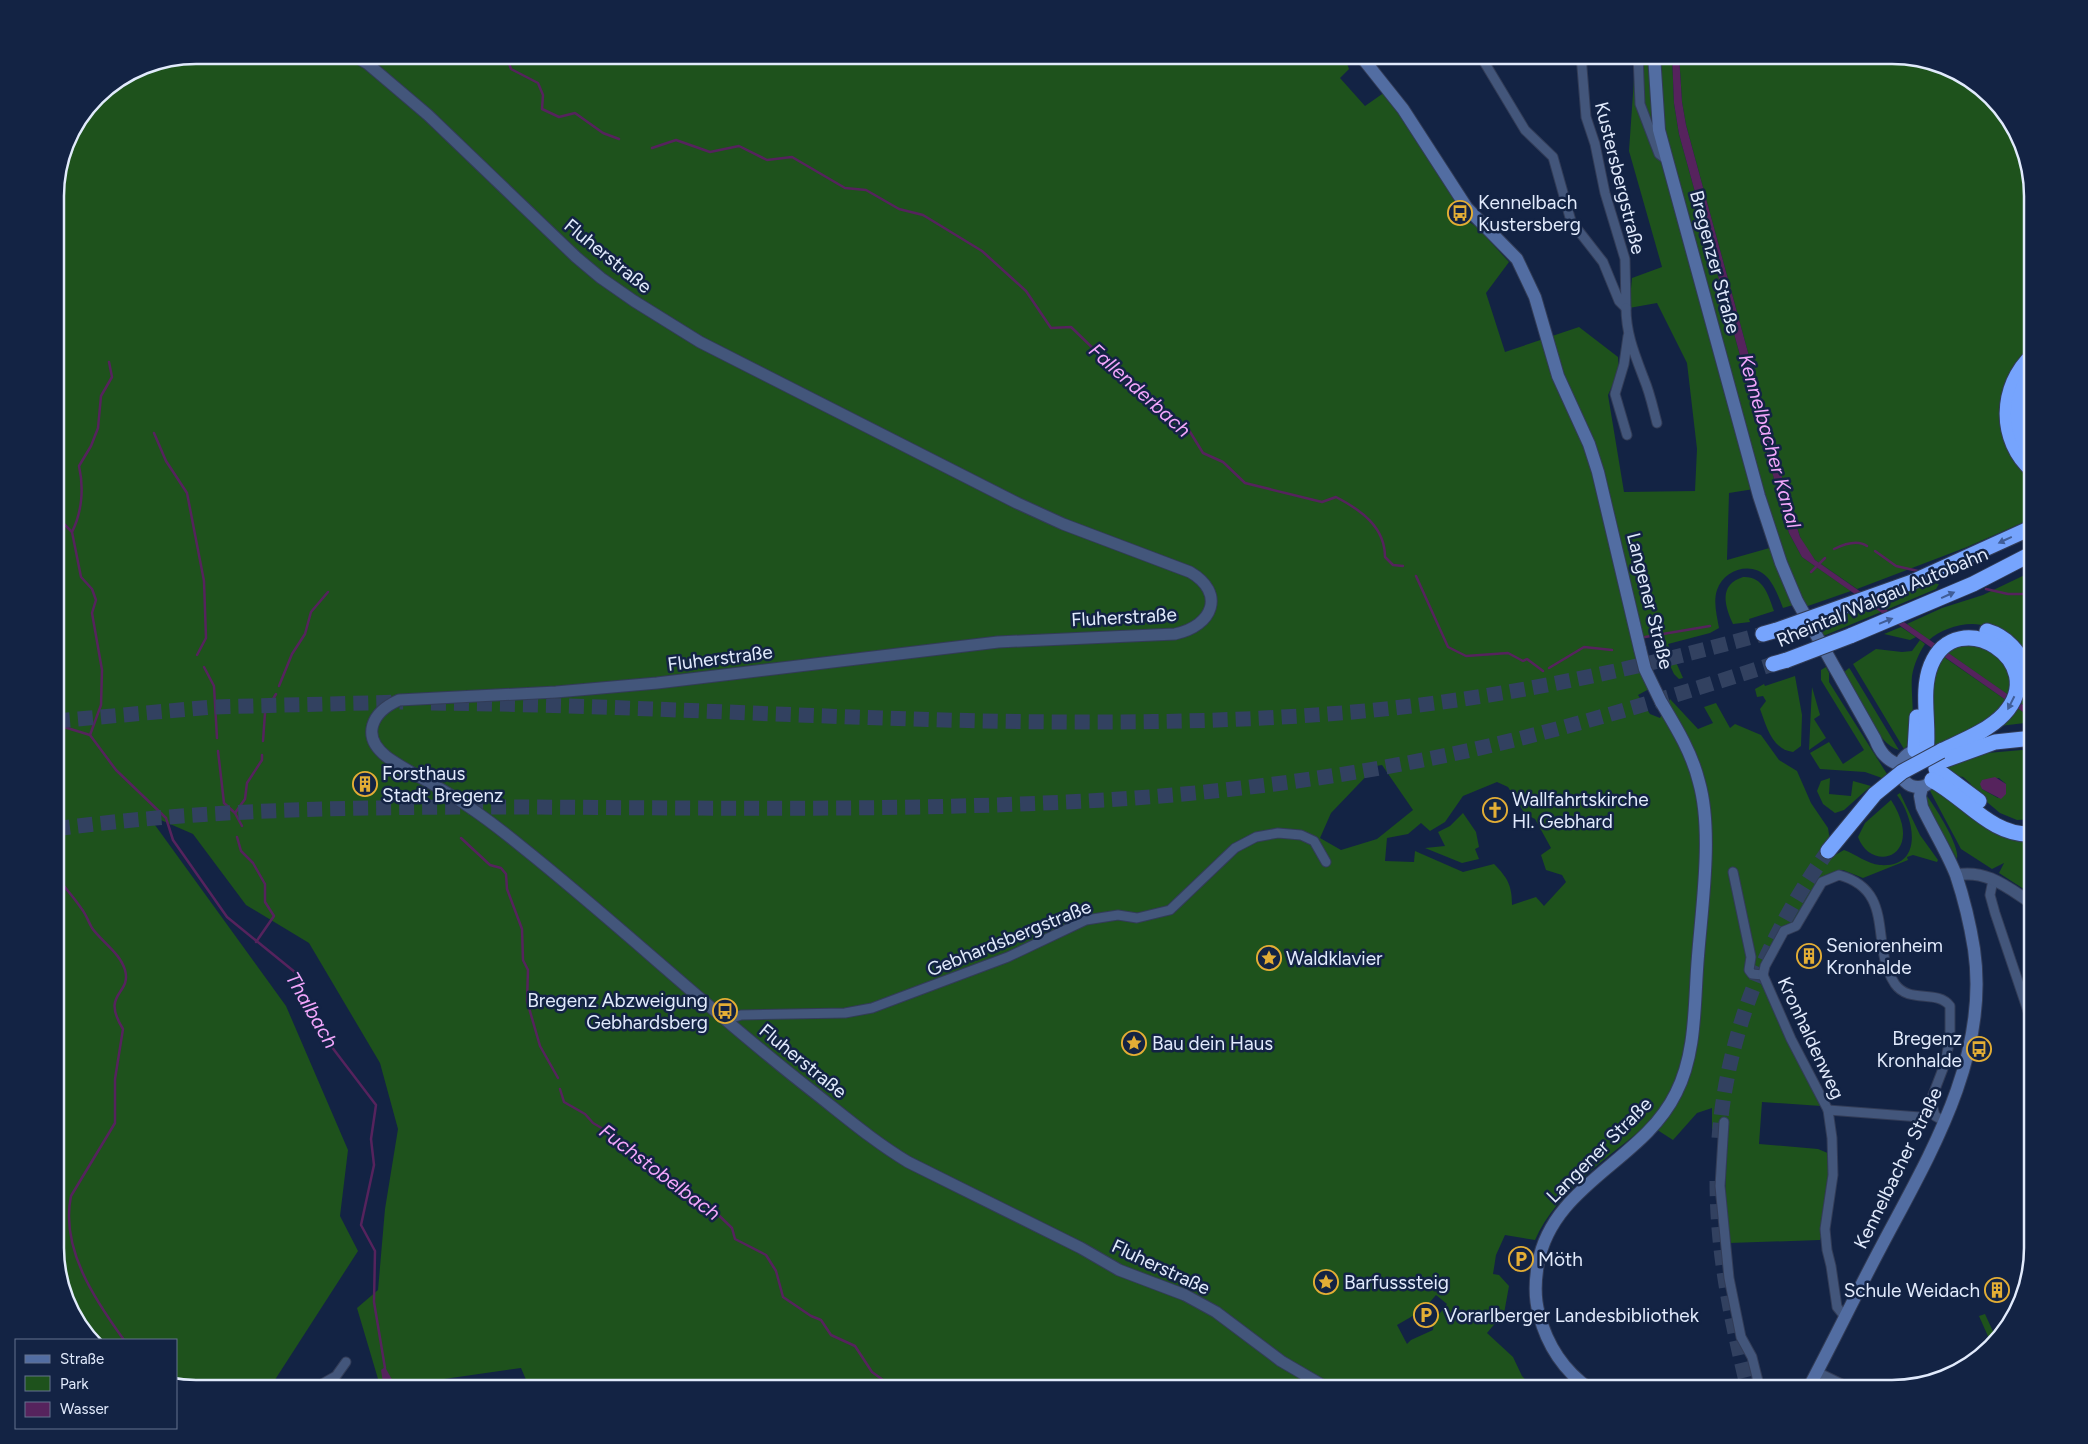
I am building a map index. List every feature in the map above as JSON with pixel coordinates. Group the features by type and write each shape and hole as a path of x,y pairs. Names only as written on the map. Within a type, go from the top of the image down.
{"highway":[{"path":"2024,367 2014,380 2007,407 2013,443 2024,461"},
{"path":"2024,387 2021,392 2018,415 2024,441"},
{"name":"Rheintal/Walgau Autobahn","path":"1770,632 1912,582 2024,531"},
{"name":"Rheintal/Walgau Autobahn","path":"1780,662 1922,606 1973,584 2024,558"},
{"path":"1973,584 2024,564"},
{"path":"2024,662 2013,646 1994,633 1979,629 1963,629 1942,643 1931,655 1927,682 1925,764 1948,790 1996,826 2012,833 2024,834"},
{"path":"1925,764 1998,720 2011,704 2016,682 2010,661 1992,643 1971,638 1942,643"},
{"path":"1925,764 1991,734 2024,729"},
{"path":"1828,851 1850,824 1902,772 1995,742 2024,739"},
{"path":"1970,750 2024,747"},
{"path":"1925,764 2005,820 2024,825"}],"main road":[{"name":"Langener Straße","path":"1367,64 1403,109 1467,208 1504,243 1527,278 1535,297 1558,376 1588,444 1598,472 1640,649 1649,676 1691,757 1700,784 1705,816 1703,892 1689,1053 1677,1091 1661,1118 1646,1134 1574,1196 1555,1220 1540,1251 1535,1287 1542,1327 1552,1350 1562,1363 1580,1380"},
{"name":"Bregenzer Straße","path":"1655,64 1659,130 1759,496 1781,563 1797,601 1875,738 1888,751 1925,764"},
{"name":"Kennelbacher Straße","path":"1813,1380 1908,1197 1961,1081 1970,1050 1976,995 1974,951 1968,916 1956,875 1920,801 1925,764"}],"street":[{"name":"Fluherstraße","path":"366,64 428,115 601,278 672,326 1017,503 1063,524 1190,572 1200,578 1209,592 1211,603 1204,621 1197,627 1176,634 998,642 657,683 556,692 427,697 399,700 381,711 372,724 376,745 382,752 452,796 523,847 778,1065 884,1148 908,1162 1081,1248 1119,1270 1185,1295 1216,1312 1281,1361 1314,1380"},
{"name":"Kustersbergstraße","path":"1485,64 1524,130 1553,157 1571,221 1603,262 1619,301 1626,308"},
{"name":"Kustersbergstraße","path":"1582,64 1586,118 1595,144 1605,194 1625,259 1628,335 1623,370 1615,394 1627,435"},
{"path":"1638,64 1640,104 1659,154 1662,158 1668,160"},
{"name":"Kustersbergstraße","path":"1628,335 1645,380 1657,423"},
{"name":"Gebhardsbergstraße","path":"726,1020 742,1014 845,1013 872,1008 1008,957 1086,920 1118,915 1137,918 1170,910 1235,848 1256,837 1278,833 1301,835 1314,841 1326,862"},
{"name":"Kronhaldenweg","path":"1733,872 1751,957 1749,970 1752,974 1763,975 1791,1039 1828,1110 1832,1138 1833,1167 1826,1229 1827,1250 1832,1266 1837,1307 1845,1317"},
{"path":"1956,875 1975,873 1993,880 2024,899"},
{"path":"1763,975 1765,966 1784,931 1796,926 1822,882 1839,875 1860,883 1874,898 1888,967 1896,985 1908,995 1943,999 1950,1006 1950,1040 1944,1066 1931,1100 1935,1116 1944,1121"},
{"path":"1993,880 1990,894 2024,999"},
{"path":"1828,1110 1920,1117"},
{"path":"1724,1122 1720,1186 1729,1278 1741,1337 1756,1369 1758,1380"},
{"path":"329,1380 336,1376 346,1362"},
{"path":"1817,1372 1833,1380"}],"green space":[{"path":"195,64 1347,64 1349,69 1340,78 1365,106 1385,92 1427,154 1458,207 1458,215 1477,227 1509,262 1486,293 1505,352 1579,327 1618,357 1619,371 1608,395 1624,492 1695,491 1697,449 1687,363 1657,303 1629,308 1632,278 1662,267 1629,151 1634,79 1640,64 1650,64 1652,99 1754,489 1729,493 1727,560 1773,547 1793,605 1783,608 1772,584 1761,572 1754,569 1746,569 1732,572 1717,590 1715,599 1719,628 1710,633 1668,644 1683,678 1679,679 1674,674 1665,655 1661,632 1632,641 1649,689 1638,695 1650,714 1660,718 1670,699 1698,729 1713,723 1704,707 1716,703 1730,728 1735,724 1761,735 1779,760 1797,771 1811,803 1828,828 1832,855 1844,850 1871,863 1880,865 1894,864 1904,859 1912,840 1908,816 1897,795 1900,793 1920,835 1938,860 1937,862 1913,855 1907,857 1908,860 1863,878 1843,870 1828,874 1817,883 1794,921 1782,927 1760,969 1757,980 1765,988 1821,1106 1762,1102 1759,1144 1818,1149 1830,1154 1825,1220 1820,1240 1729,1243 1725,1194 1728,1131 1712,1129 1712,1108 1697,1113 1673,1140 1648,1124 1600,1163 1570,1191 1556,1206 1535,1240 1505,1235 1496,1255 1493,1274 1499,1275 1509,1286 1503,1319 1497,1321 1487,1333 1513,1357 1526,1380 526,1380 521,1368 444,1380 378,1380 357,1308 378,1290 385,1209 398,1129 380,1063 309,943 246,905 193,834 147,814 286,1006 348,1150 340,1216 358,1251 275,1380 178,1379 178,1339 99,1339 81,1314 66,1274 64,1257 64,187 68,161 77,137 102,102 130,81 145,74 170,66","holes":["1382,765 1413,810 1377,839 1341,850 1320,838 1331,813 1376,766","1497,782 1508,787 1525,814 1535,819 1551,848 1541,855 1546,870 1562,875 1566,882 1544,906 1536,897 1512,905 1508,883 1494,864 1463,872 1415,851 1414,862 1385,861 1387,838 1408,834 1421,823 1430,831 1445,822 1463,796","1436,1295 1447,1304 1434,1321 1433,1330 1411,1340 1407,1344 1397,1325 1423,1310"]},
{"path":"1659,64 1672,64 1674,103 1679,134 1789,533 1802,557 1851,591 1805,607 1770,518 1665,134"},
{"path":"1680,64 1893,64 1927,68 1951,77 1973,91 1997,115 2014,145 2020,161 2023,178 2024,359 2017,366 2024,415 2024,522 1967,547 1857,589 1815,560 1800,537 1786,492 1686,125 1682,102"},
{"path":"2024,575 2024,658 1988,627 1965,624 1941,632 1929,640 1907,624 1942,608 1983,595"},
{"path":"1743,577 1750,577 1764,587 1774,611 1749,619 1750,622 1733,624 1726,603 1727,591 1730,585"},
{"path":"1932,583 1939,584 1936,589 1886,610 1876,603"},
{"path":"1870,605 1881,612 1821,637 1814,625"},
{"path":"1901,627 1916,637 1910,640 1884,634"},
{"path":"1973,633 1984,635 1968,634 1943,643 1953,636"},
{"path":"1920,640 1925,644 1917,659 1912,676 1913,726 1909,743 1904,749 1853,664 1876,649 1902,652 1912,651"},
{"path":"1957,645 1986,645 2006,666 2009,678 2008,695 1948,653"},
{"path":"2006,649 2015,659 2024,673 2024,706 2019,702 2020,678 2012,656"},
{"path":"1944,657 2006,700 1983,723 1934,747 1931,678"},
{"path":"1826,667 1829,673 1829,682 1887,774 1882,778 1865,772 1820,769 1810,753 1829,742 1843,764 1864,750 1821,680 1821,670"},
{"path":"1849,668 1899,750 1883,739 1867,717 1843,673"},
{"path":"1795,676 1802,715 1801,746 1793,752 1780,747 1771,736 1760,709 1766,701 1763,696 1757,697 1755,689 1764,684 1765,686"},
{"path":"1812,687 1820,715 1814,719 1826,738 1809,750"},
{"path":"2016,707 2024,713 2024,723 2000,726"},
{"path":"2024,751 2024,820 2017,820 2000,813 1975,792 1970,783 1963,777 1953,775 1945,766 1987,753","holes":["1999,778 2006,784 1998,798 1982,789 1984,780"]},
{"path":"1830,778 1829,794 1851,796 1853,781 1871,786 1844,810 1835,813 1823,804 1817,791 1821,781"},
{"path":"1929,789 1936,789 2024,834 2024,889 1999,873 2004,863 1992,869 1961,849"},
{"path":"1924,792 1951,835 1955,844 1957,859 1923,797"},
{"path":"1891,800 1900,819 1903,835 1900,846 1893,854 1884,857 1874,855 1865,849 1858,837 1865,823"},
{"path":"1463,813 1476,832 1479,847 1475,849 1479,859 1462,863 1425,848 1445,846 1438,832 1450,826"},
{"path":"1985,1314 1994,1333 1989,1338 1979,1316"}],"water":[{"name":"Kennelbacher Kanal","path":"1672,64 1680,64 1682,102 1686,125 1800,537 1815,560 2024,706 2024,713 1802,557 1789,533 1679,134 1674,103"},
{"path":"1995,777 2006,784 2006,794 2001,799 1982,789 1980,784 1982,780"},
{"path":"385,1367 392,1380 383,1380 381,1370"}],"waterway":[{"name":"Fallenderbach","path":"509,64 511,69 538,83 543,95 542,109 559,117 575,113 603,133 619,139"},
{"name":"Fallenderbach","path":"652,148 676,140 710,152 739,146 767,160 792,157 845,188 866,190 899,209 923,215 982,251 1026,291 1051,328 1071,327 1164,417 1187,427 1203,453 1223,462 1245,483 1322,502 1336,497 1345,502 1362,514 1376,528 1384,546 1385,557 1393,565 1403,566"},
{"path":"72,532 81,500 79,466 91,446 98,428 101,396 112,377 109,362"},
{"path":"154,433 166,461 187,493 204,581 206,638 197,655"},
{"path":"64,524 72,532 81,577 92,589 96,600 92,613 102,670 101,705 90,735"},
{"name":"Fallenderbach","path":"1834,549 1846,544 1855,543 1867,546"},
{"name":"Fallenderbach","path":"1875,551 1896,566 1918,571"},
{"name":"Fallenderbach","path":"1819,564 1825,558"},
{"name":"Fallenderbach","path":"1811,572 1816,567"},
{"name":"Fallenderbach","path":"1416,576 1448,647 1466,656 1508,653 1523,661 1527,659 1543,671"},
{"name":"Fallenderbach","path":"1986,589 2008,594 2024,594"},
{"path":"279,686 292,654 305,634 311,612 328,592"},
{"name":"Fallenderbach","path":"1645,637 1710,626"},
{"name":"Fallenderbach","path":"1549,668 1584,647 1612,650"},
{"path":"204,667 214,686 217,738"},
{"path":"263,741 265,713 276,694"},
{"name":"Thalbach","path":"64,727 90,735 116,770 166,818 173,840 227,917 296,973 301,995 325,1038 376,1105 371,1139 374,1165 361,1225 375,1251 374,1302 385,1368"},
{"path":"218,751 224,803 235,813"},
{"path":"242,826 235,813 245,799 247,783 262,760 262,755"},
{"path":"237,837 241,851 253,863 265,884 265,902 274,916 256,942"},
{"name":"Fuchstobelbach","path":"461,838 490,865 501,868 506,874 507,889 522,929 523,960 528,970 527,1001 540,1046 558,1078"},
{"path":"64,886 83,910 92,928 119,958 125,970 126,978 124,985 115,1001 117,1017 123,1029 115,1079 115,1123 71,1196 69,1215 75,1254 82,1272 102,1308 123,1339"},
{"name":"Fuchstobelbach","path":"560,1089 564,1102 585,1114 593,1123 610,1133 622,1143 627,1151 650,1163 656,1172 668,1181 703,1200 732,1228 735,1239 766,1255 776,1271 783,1297 811,1316 821,1320 831,1335 855,1346 872,1372 883,1380"}],"tunnel":[{"path":"431,703 546,705 1007,721 1123,722 1238,719 1405,707 1509,692 1611,672 1763,634"},
{"path":"64,828 172,817 348,808 931,807 1117,799 1219,791 1371,770 1471,750 1624,710 1773,664"},
{"path":"64,720 213,707 403,702"},
{"path":"1719,1138 1723,1099 1731,1061 1741,1023 1754,987 1786,917 1828,851"},
{"path":"1717,1181 1722,1260 1746,1380"}],"place":[{"name":"Kennelbach Kustersberg","path":"1460,213"},
{"name":"Forsthaus Stadt Bregenz","path":"365,784"},
{"name":"Wallfahrtskirche Hl. Gebhard","path":"1495,810"},
{"name":"Seniorenheim Kronhalde","path":"1809,956"},
{"name":"Waldklavier","path":"1269,958"},
{"name":"Bregenz Abzweigung Gebhardsberg","path":"725,1011"},
{"name":"Bau dein Haus","path":"1134,1043"},
{"name":"Bregenz Kronhalde","path":"1979,1049"},
{"name":"Möth","path":"1521,1259"},
{"name":"Barfusssteig","path":"1326,1282"},
{"name":"Schule Weidach","path":"1997,1290"},
{"name":"Vorarlberger Landesbibliothek","path":"1426,1315"}]}
